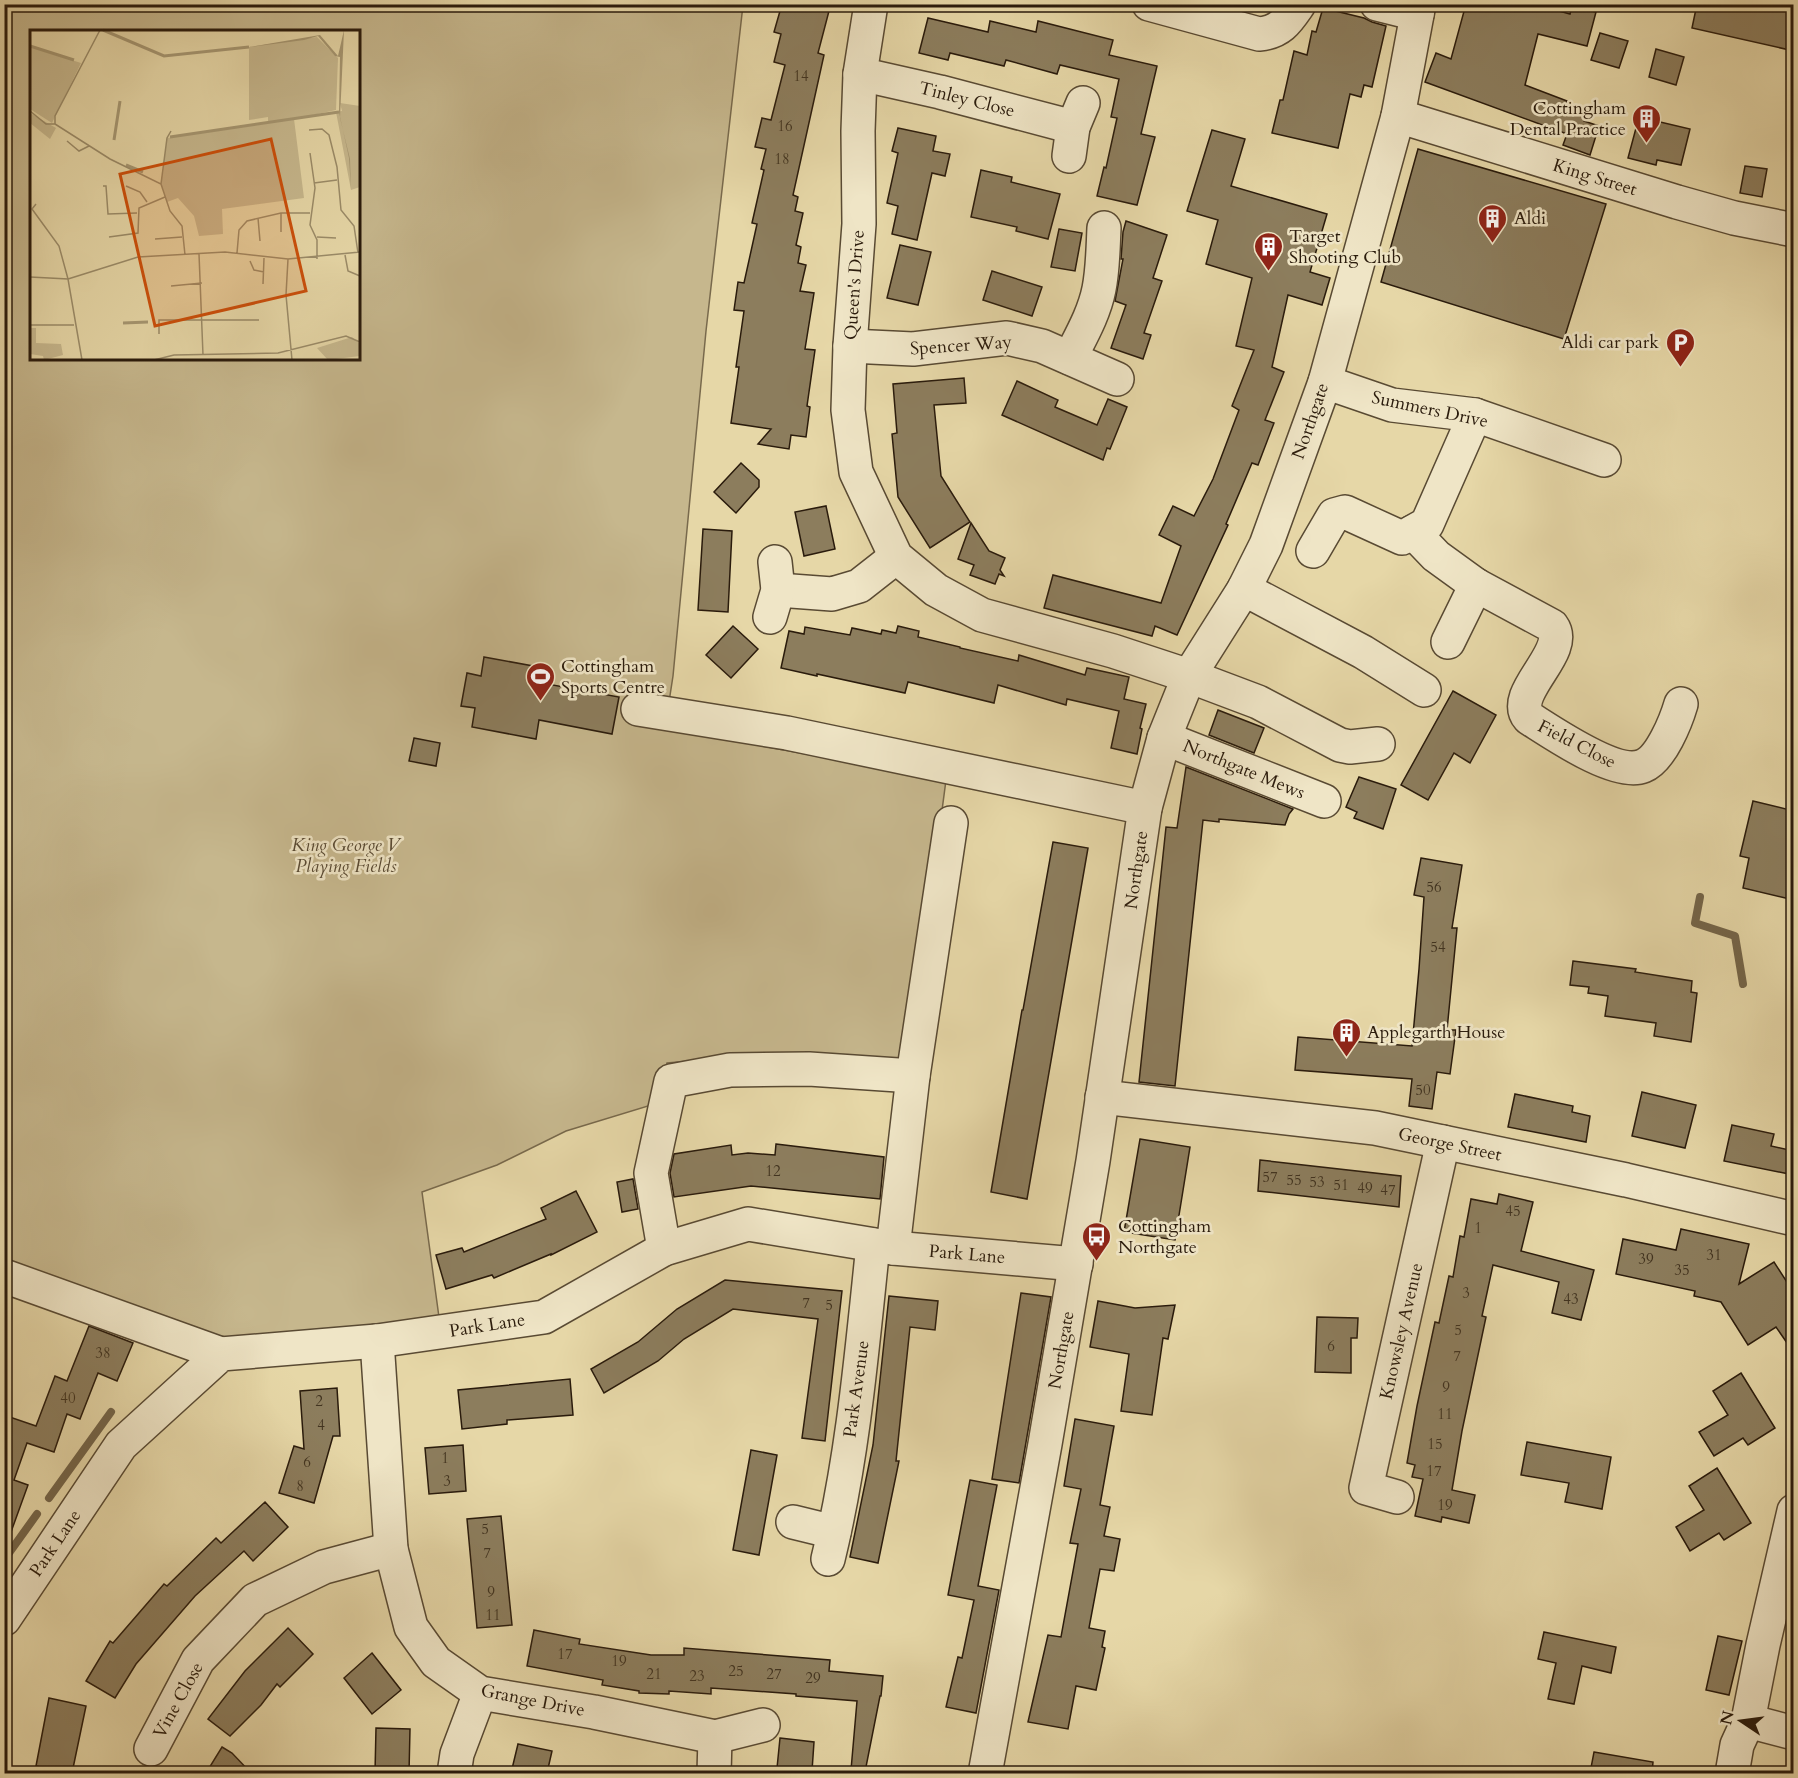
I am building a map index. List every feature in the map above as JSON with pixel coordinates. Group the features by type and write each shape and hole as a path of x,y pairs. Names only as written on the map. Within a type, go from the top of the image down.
{"street":[{"name":"Queen's Drive","path":"871,4 860,74 859,224 848,410 856,472 896,557 936,590 982,615 1113,651 1188,676 1258,702 1340,745 1350,747 1378,744"},
{"path":"1149,4 1259,34 1283,26 1299,4"},
{"path":"1377,4 1418,9"},
{"name":"Northgate","path":"985,1773 1076,1263 1145,808 1164,738 1188,676 1244,589 1266,545 1325,382 1398,116 1418,9"},
{"name":"Tinley Close","path":"860,74 940,92 1075,129"},
{"name":"King Street","path":"1398,116 1677,202 1734,218 1794,230"},
{"path":"1070,358 1091,315 1100,287 1104,228"},
{"name":"Spencer Way","path":"850,346 913,350 1007,338 1042,346 1117,379"},
{"name":"Summers Drive","path":"1325,382 1392,405 1475,415 1604,460"},
{"path":"1313,552 1334,515 1345,512 1402,538 1427,524 1475,415"},
{"name":"Field Close","path":"1413,532 1436,556 1476,585 1552,626 1556,631 1557,637 1550,654 1524,704 1524,712 1529,718 1570,744 1616,766 1628,768 1643,766 1650,762 1661,749 1681,704"},
{"path":"774,590 832,594 859,586 896,557"},
{"path":"1449,642 1476,585"},
{"path":"1244,589 1363,652 1424,690"},
{"path":"638,709 787,733 1145,808"},
{"name":"Northgate Mews","path":"1164,738 1324,801"},
{"name":"Park Avenue","path":"793,1522 831,1545 913,1076 951,823"},
{"path":"664,1249 651,1173 670,1081 730,1070 809,1069 913,1076"},
{"name":"George Street","path":"1102,1096 1375,1128 1626,1180 1794,1219"},
{"name":"Knowsley Avenue","path":"1397,1497 1366,1488 1443,1142"},
{"name":"Park Lane","path":"4,1619 121,1445 221,1354 377,1341 544,1317 664,1249 748,1224 883,1246 1076,1263"},
{"path":"4,1276 221,1354"},
{"name":"Grange Drive","path":"377,1341 391,1549 411,1627 436,1662 480,1693 594,1712 715,1737 763,1725"},
{"path":"1732,1773 1737,1745 1748,1721 1794,1511"},
{"name":"Vine Close","path":"151,1748 198,1660 255,1600 324,1567 391,1549"},
{"path":"454,1773 457,1754 480,1693"},
{"path":"1748,1721 1794,1733"},
{"path":"714,1773 715,1737"}],"green space":[{"name":"King George V Playing Fields","path":"4,5 743,5 706,331 673,676 665,728 946,780 909,1060 772,1054 667,1063 658,1103 566,1131 497,1165 422,1192 441,1332 221,1354 5,1275"}],"building":[{"path":"782,4 807,4 829,11 818,53 824,55 793,195 798,197 795,211 803,213 796,245 801,247 798,263 806,265 800,291 814,293 805,349 815,350 807,406 810,407 806,437 791,435 789,449 758,444 771,429 731,423 744,311 734,310 738,282 744,283 757,224 752,223 764,170 761,169 766,149 755,147 762,118 771,120 785,65 774,62 781,34 774,32"},
{"path":"1466,4 1534,4 1570,14 1572,6 1596,12 1587,46 1538,34 1525,85 1567,101 1565,107 1586,113 1584,121 1599,126 1590,155 1563,145 1567,134 1425,82 1436,53 1451,59"},
{"path":"1697,4 1767,4 1794,10 1794,51 1692,28"},
{"path":"1323,8 1386,26 1372,87 1364,85 1361,97 1350,94 1338,148 1272,133 1280,100 1283,100 1294,51 1307,55 1312,31 1316,32"},
{"path":"928,18 988,32 990,21 1036,32 1038,21 1113,40 1109,55 1157,66 1141,134 1155,137 1137,205 1097,196 1117,118 1111,117 1119,79 1060,65 1057,74 1006,60 1004,66 950,53 948,60 919,53"},
{"path":"1600,33 1628,41 1619,68 1591,60"},
{"path":"1656,49 1684,57 1676,85 1649,77"},
{"path":"1639,117 1690,129 1681,165 1657,160 1656,165 1628,158"},
{"path":"898,128 936,136 933,151 950,154 945,176 932,173 917,240 892,234 898,206 887,203 898,153 892,151"},
{"path":"1212,130 1245,139 1231,186 1327,214 1310,272 1330,278 1322,305 1288,295 1272,367 1284,372 1265,420 1274,423 1258,465 1252,463 1226,524 1228,525 1177,635 1155,626 1152,636 1044,608 1053,575 1161,603 1181,546 1159,535 1173,506 1194,516 1213,479 1239,410 1232,406 1254,350 1236,346 1252,278 1206,264 1218,220 1187,211"},
{"name":"Aldi","path":"1418,149 1606,204 1564,339 1381,282"},
{"path":"1745,166 1767,169 1762,197 1740,193"},
{"path":"981,170 1012,177 1011,182 1060,194 1048,239 1016,231 1017,227 971,217"},
{"path":"1126,221 1167,235 1153,278 1162,281 1144,333 1151,335 1143,359 1111,348 1126,305 1115,301 1123,259 1121,259 1123,232"},
{"path":"1059,229 1082,233 1075,271 1051,267"},
{"path":"900,245 931,252 918,305 887,298"},
{"path":"992,271 1042,287 1032,316 983,300"},
{"path":"964,378 966,403 934,405 941,476 970,522 930,548 898,497 892,434 897,433 893,384"},
{"path":"1017,381 1058,400 1055,407 1097,425 1108,399 1127,407 1110,449 1107,448 1103,460 1002,415"},
{"path":"741,463 759,480 759,487 736,513 714,492"},
{"path":"826,506 835,549 804,556 795,512"},
{"path":"971,523 989,551 1005,558 1000,570 1004,576 999,574 995,584 970,575 974,565 958,559"},
{"path":"703,529 732,531 728,612 698,610"},
{"path":"733,626 758,649 731,678 706,655"},
{"path":"898,626 919,631 918,637 1018,661 1019,655 1085,675 1087,668 1129,677 1124,699 1146,704 1137,754 1111,748 1119,711 1067,699 1066,705 998,685 994,703 908,682 905,693 781,668 789,631 804,634 805,627 850,635 852,628 881,634 882,630 896,633"},
{"name":"Cottingham Sports Centre","path":"484,657 550,669 547,684 619,697 612,734 539,720 536,739 472,727 475,708 461,706 467,673 481,676"},
{"path":"1453,691 1496,715 1470,763 1454,753 1428,800 1401,785"},
{"path":"1218,710 1264,728 1254,753 1209,735"},
{"path":"414,738 440,743 436,766 409,761"},
{"path":"1186,767 1293,809 1285,825 1219,819 1219,822 1203,820 1175,1086 1139,1082 1166,827 1177,828"},
{"path":"1359,777 1396,789 1383,829 1354,818 1357,812 1346,807"},
{"path":"1753,801 1794,811 1794,900 1743,888 1749,858 1740,856"},
{"path":"1053,842 1088,848 1027,1199 991,1192"},
{"path":"1421,858 1462,865 1452,928 1457,928 1447,1030 1456,1030 1450,1074 1437,1072 1432,1109 1409,1106 1412,1079 1295,1070 1298,1037 1412,1046 1424,897 1414,895"},
{"path":"1573,961 1636,969 1635,972 1692,981 1691,992 1697,993 1691,1042 1654,1036 1656,1023 1605,1016 1608,996 1588,993 1589,987 1570,985"},
{"path":"1642,1092 1696,1105 1685,1148 1632,1136"},
{"path":"1515,1094 1573,1106 1572,1112 1590,1116 1586,1142 1508,1127"},
{"path":"1732,1125 1774,1134 1771,1146 1794,1151 1794,1175 1724,1161"},
{"path":"1140,1139 1190,1147 1175,1240 1124,1232"},
{"path":"776,1144 884,1157 880,1199 751,1186 674,1197 670,1173 674,1154 731,1145 732,1155 748,1153 775,1155"},
{"path":"1260,1160 1401,1176 1399,1207 1258,1191"},
{"path":"633,1179 638,1209 622,1212 617,1182"},
{"path":"576,1191 597,1232 551,1255 494,1278 492,1275 446,1289 436,1255 462,1248 464,1252 546,1219 541,1208"},
{"path":"1499,1194 1533,1202 1521,1251 1594,1270 1581,1320 1552,1313 1559,1282 1493,1265 1482,1316 1486,1317 1452,1490 1475,1495 1469,1523 1442,1517 1441,1522 1415,1516 1423,1479 1412,1477 1415,1465 1407,1463 1417,1406 1435,1322 1439,1323 1449,1276 1453,1277 1460,1236 1464,1237 1471,1199 1497,1204"},
{"path":"1681,1229 1749,1244 1739,1284 1774,1262 1794,1293 1794,1353 1776,1327 1748,1345 1721,1302 1694,1296 1695,1291 1616,1274 1623,1239 1676,1250"},
{"path":"725,1280 842,1291 825,1441 802,1438 818,1319 733,1309 684,1339 658,1361 604,1393 591,1369 638,1342 677,1309"},
{"path":"1021,1293 1051,1297 1019,1483 992,1479"},
{"path":"889,1296 938,1301 935,1330 910,1327 896,1461 899,1461 878,1563 850,1557 873,1445"},
{"path":"1098,1301 1135,1308 1175,1305 1168,1339 1163,1338 1152,1415 1121,1411 1129,1354 1090,1347"},
{"path":"1317,1317 1358,1318 1357,1338 1351,1338 1351,1373 1315,1372"},
{"path":"89,1326 133,1343 117,1381 98,1373 80,1419 67,1414 54,1452 27,1443 14,1480 28,1485 7,1543 4,1543 4,1415 36,1426 55,1376 67,1381"},
{"path":"1741,1373 1775,1428 1748,1445 1743,1438 1714,1456 1699,1432 1728,1415 1713,1391"},
{"path":"570,1379 573,1415 507,1420 507,1424 462,1429 458,1390"},
{"path":"337,1388 340,1436 333,1436 314,1503 279,1493 294,1446 304,1449 300,1391"},
{"path":"1075,1419 1114,1426 1100,1505 1110,1507 1104,1536 1120,1539 1114,1571 1100,1569 1089,1628 1105,1631 1102,1647 1105,1648 1096,1690 1076,1686 1068,1729 1028,1722 1048,1635 1061,1637 1078,1544 1070,1543 1081,1489 1064,1486"},
{"path":"1527,1442 1611,1457 1602,1509 1565,1502 1569,1483 1521,1475"},
{"path":"463,1445 466,1491 429,1494 425,1448"},
{"path":"751,1450 777,1455 759,1555 733,1550"},
{"path":"1717,1468 1751,1523 1724,1540 1719,1533 1690,1551 1676,1527 1704,1510 1689,1486"},
{"path":"970,1480 997,1485 978,1586 999,1590 976,1713 946,1707 958,1657 962,1658 974,1600 948,1595"},
{"path":"265,1502 288,1527 253,1561 244,1551 195,1596 136,1664 115,1698 86,1681 110,1641 113,1643 164,1584 167,1586 216,1538 221,1543"},
{"path":"501,1516 512,1625 477,1628 467,1519"},
{"path":"288,1628 313,1654 280,1687 277,1684 261,1705 230,1736 208,1719 245,1671"},
{"path":"534,1630 580,1639 579,1644 651,1655 684,1655 684,1648 830,1660 829,1671 883,1676 865,1772 851,1770 857,1701 711,1688 711,1694 669,1691 669,1694 639,1693 639,1691 602,1685 603,1680 527,1666"},
{"path":"1544,1632 1616,1647 1611,1673 1582,1666 1574,1704 1548,1699 1556,1663 1538,1659"},
{"path":"1718,1636 1742,1641 1729,1695 1706,1690"},
{"path":"372,1653 401,1690 372,1714 344,1678"},
{"path":"49,1698 86,1706 72,1773 36,1766"},
{"path":"376,1728 410,1729 409,1773 375,1773"},
{"path":"780,1738 814,1742 812,1771 777,1768"},
{"path":"518,1744 552,1751 547,1773 511,1773"},
{"path":"222,1747 232,1753 251,1773 206,1773"},
{"path":"1594,1752 1653,1762 1652,1773 1590,1773"}],"waterway":[{"path":"1700,897 1695,923 1735,936 1743,984"},
{"path":"49,1498 111,1412"},
{"path":"4,1560 37,1514"}],"place":[{"name":"Cottingham Dental Practice","path":"1647,144"},
{"name":"Aldi","path":"1493,244"},
{"name":"Target Shooting Club","path":"1268,272"},
{"name":"Aldi car park","path":"1680,368"},
{"name":"Cottingham Sports Centre","path":"540,702"},
{"name":"Applegarth House","path":"1346,1058"},
{"name":"Cottingham Northgate","path":"1097,1262"}]}
